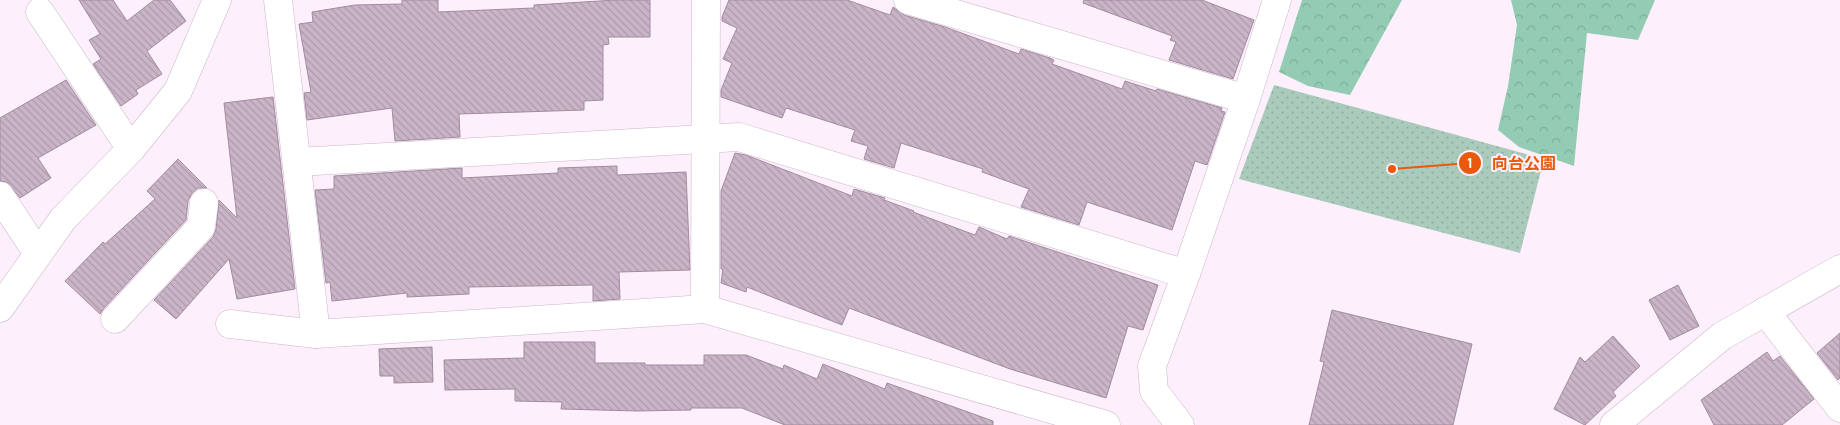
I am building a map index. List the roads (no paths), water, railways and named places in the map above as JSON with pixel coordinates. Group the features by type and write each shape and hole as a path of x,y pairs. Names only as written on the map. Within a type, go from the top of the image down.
{"street":[{"path":"0,308 63,219 130,149 186,97 217,0"},
{"path":"278,0 316,334"},
{"path":"705,309 704,139 706,0"},
{"path":"908,0 1246,99"},
{"path":"1180,425 1154,391 1152,366 1186,274 1246,99 1277,0"},
{"path":"40,12 130,149"},
{"path":"297,162 739,137 1186,274"},
{"path":"0,196 38,254"},
{"path":"115,319 200,227 204,203"},
{"path":"1614,425 1722,336 1840,269"},
{"path":"230,324 316,334 705,309 1106,425"},
{"path":"1765,311 1840,408"}],"place":[{"name":"向台公園","path":"1392,169"}]}
